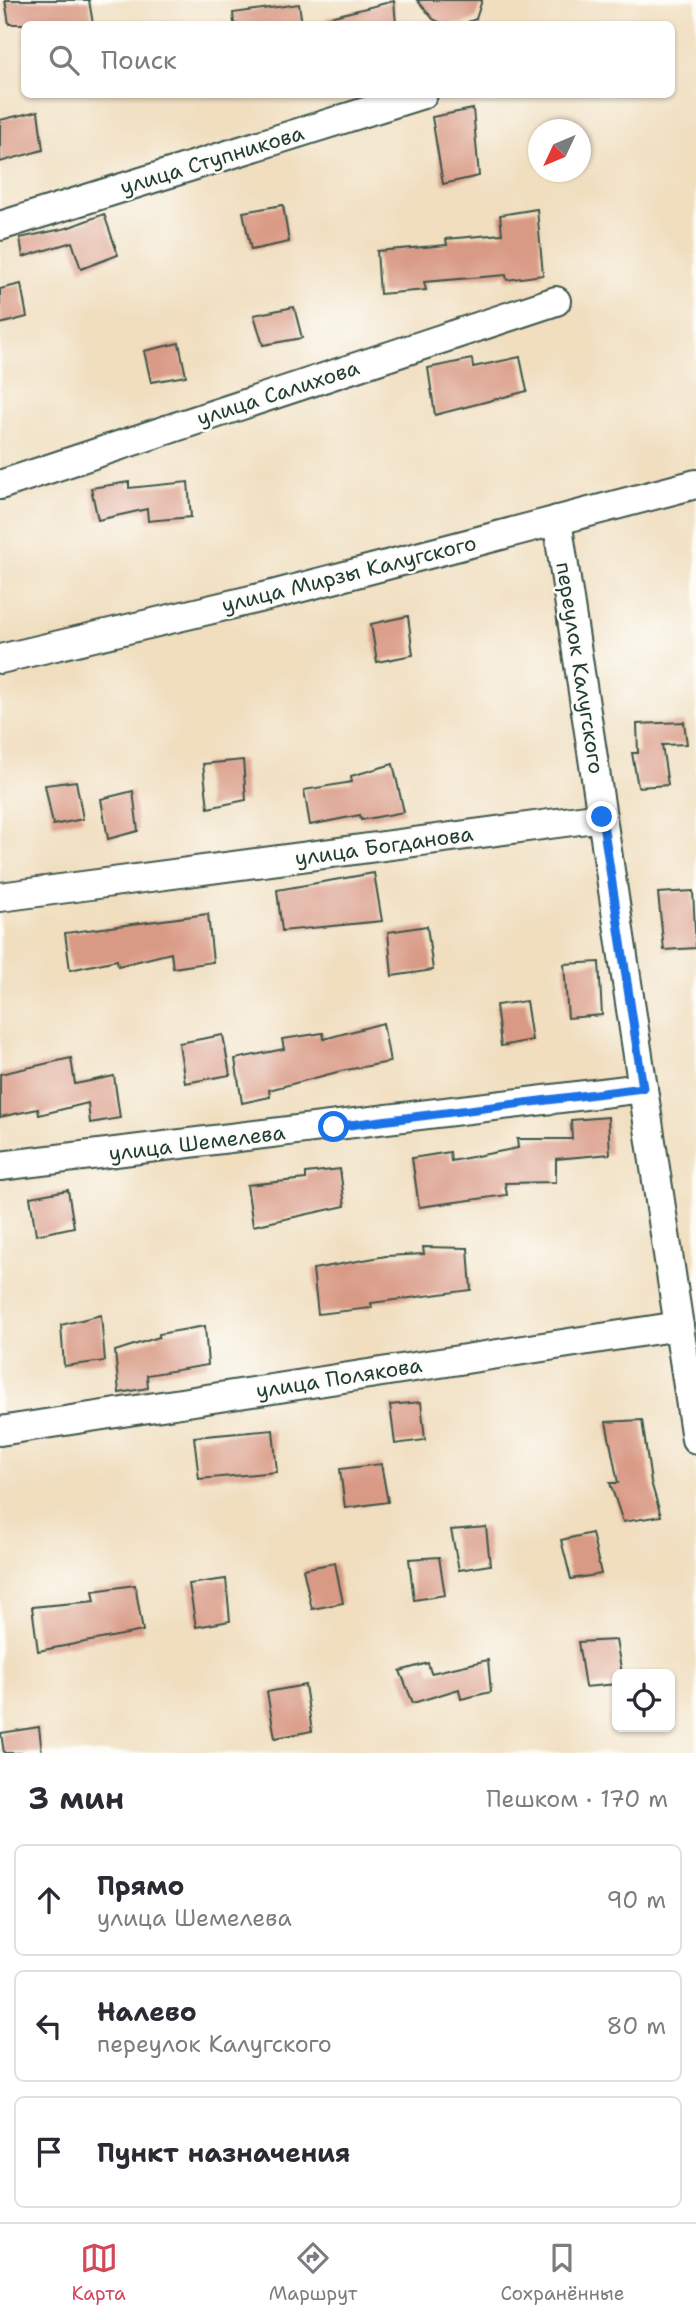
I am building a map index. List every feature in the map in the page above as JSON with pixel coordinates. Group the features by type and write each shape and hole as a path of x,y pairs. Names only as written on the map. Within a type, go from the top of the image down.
{"street":[{"name":"улица Ступникова","path":"0,226 410,98"},
{"name":"улица Салихова","path":"0,485 556,301"},
{"name":"улица Мирзы Калугского","path":"0,659 271,594 696,484"},
{"name":"переулок Калугского","path":"557,520 696,1439"},
{"name":"улица Богданова","path":"0,897 602,817"},
{"name":"улица Шемелева","path":"0,1166 643,1088"},
{"name":"улица Полякова","path":"0,1431 679,1326"}],"building":[{"path":"5,0 89,0 92,21 21,21 21,24 9,24"},
{"path":"417,0 482,0 476,19 433,19"},
{"path":"394,1 396,21 326,21 326,18"},
{"path":"299,4 302,21 234,21 233,13"},
{"path":"473,109 479,176 443,184 432,117"},
{"path":"38,111 43,150 0,162 0,120"},
{"path":"283,205 289,242 251,250 243,212"},
{"path":"537,209 543,275 507,280 506,275 424,282 426,290 380,294 377,251 447,245 446,239 502,234 500,215"},
{"path":"104,214 118,255 81,269 72,242 23,257 20,238 67,228"},
{"path":"21,284 27,317 0,324 0,289"},
{"path":"294,307 302,338 263,345 254,315"},
{"path":"179,343 186,376 151,382 144,351"},
{"path":"520,357 527,391 435,415 428,368 472,359 473,367"},
{"path":"129,482 129,488 188,482 191,517 148,521 147,509 98,520 91,488"},
{"path":"408,616 413,655 377,662 371,624"},
{"path":"684,722 687,744 662,745 668,785 638,787 632,753 638,753 637,724"},
{"path":"243,760 246,800 208,808 203,764"},
{"path":"393,764 404,812 361,820 360,815 310,825 304,790 352,782 351,776"},
{"path":"76,781 83,819 53,825 45,785"},
{"path":"133,791 138,831 108,839 101,799"},
{"path":"374,873 382,921 282,931 277,890"},
{"path":"693,891 696,948 664,950 658,893"},
{"path":"208,914 213,962 173,968 171,953 118,966 117,960 70,970 65,933"},
{"path":"427,926 433,970 392,976 388,932"},
{"path":"599,962 602,1015 568,1018 564,964"},
{"path":"526,1001 532,1040 501,1046 496,1005"},
{"path":"383,1023 390,1062 341,1071 269,1090 270,1097 242,1103 235,1059 284,1049 282,1039 323,1033 324,1039"},
{"path":"223,1035 230,1075 185,1083 179,1043"},
{"path":"71,1058 75,1084 114,1076 120,1118 90,1123 88,1103 39,1115 38,1109 0,1117 0,1074"},
{"path":"608,1117 610,1154 556,1159 556,1182 505,1183 507,1195 419,1207 412,1158 450,1152 451,1161 518,1148 517,1139 572,1139 571,1120"},
{"path":"340,1169 345,1206 253,1226 247,1185 306,1179 306,1173"},
{"path":"68,1190 74,1227 36,1235 30,1197"},
{"path":"423,1247 468,1248 471,1290 371,1303 372,1308 318,1314 313,1269 386,1256 424,1254"},
{"path":"101,1315 105,1361 64,1366 61,1325"},
{"path":"205,1326 208,1365 147,1375 148,1388 119,1393 115,1351 159,1337 159,1334"},
{"path":"421,1402 425,1440 395,1444 390,1405"},
{"path":"642,1420 651,1482 661,1516 623,1522 610,1483 618,1483 606,1422"},
{"path":"273,1430 277,1472 199,1479 194,1437"},
{"path":"381,1464 388,1502 345,1508 340,1469"},
{"path":"486,1527 490,1565 459,1570 451,1530"},
{"path":"592,1533 601,1574 571,1579 561,1540"},
{"path":"439,1557 445,1595 414,1600 409,1559"},
{"path":"335,1563 343,1603 312,1609 303,1569"},
{"path":"226,1579 230,1621 196,1627 189,1584"},
{"path":"135,1585 143,1631 38,1651 32,1607 95,1601 93,1591"},
{"path":"616,1640 621,1669 612,1669 612,1684 585,1687 578,1642"},
{"path":"488,1660 491,1692 461,1699 459,1689 413,1703 400,1671 428,1663 431,1673"},
{"path":"305,1685 312,1731 275,1738 267,1692"},
{"path":"39,1727 42,1753 4,1753 1,1733"}],"route":[{"path":"334,1127 643,1088 602,817"}]}
